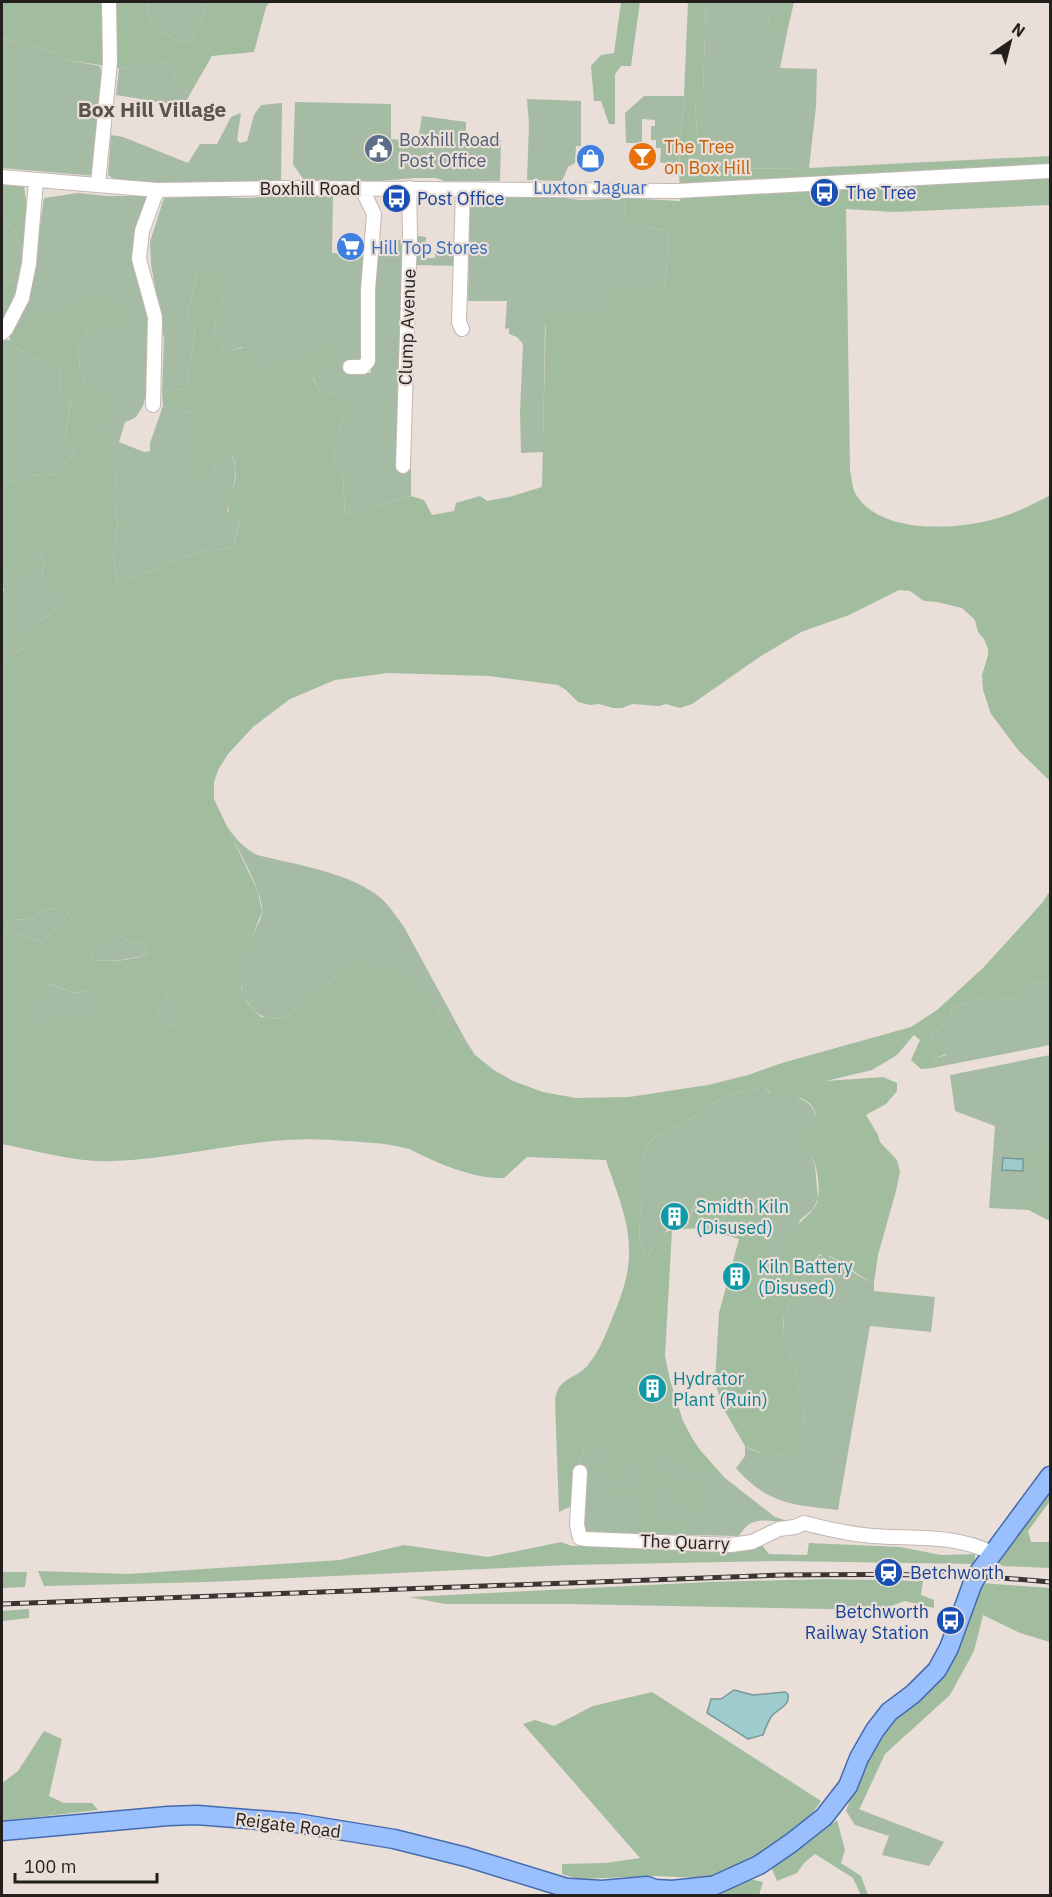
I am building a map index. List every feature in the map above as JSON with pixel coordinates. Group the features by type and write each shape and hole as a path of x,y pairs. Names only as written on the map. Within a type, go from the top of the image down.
{"main road":[{"path":"696,1896 712,1886 759,1865 791,1844 824,1817 848,1786 859,1758 875,1730 890,1712 913,1694 937,1670 949,1648 972,1585 992,1553 1050,1476"},
{"name":"Reigate Road","path":"2,1831 197,1815 296,1823 393,1839 466,1857 574,1892 602,1890 626,1892 647,1886 659,1892 712,1886"}],"street":[{"path":"98,184 110,62 109,2"},
{"name":"Boxhill Road","path":"2,177 157,190 409,188 677,191 1050,171"},
{"path":"2,333 22,298 29,264 36,181"},
{"name":"Clump Avenue","path":"403,465 410,232 409,188"},
{"path":"350,367 363,367 368,361 368,290 374,214 362,189"},
{"path":"153,405 155,317 139,259 142,231 157,190"},
{"path":"462,329 459,322 463,190"},
{"name":"The Quarry","path":"580,1472 577,1525 580,1538 585,1539 731,1545 752,1542 779,1529 804,1523 848,1533 931,1538 976,1545 992,1553"}],"green space":[{"path":"2,2 147,2 149,18 154,30 183,43 193,38 209,2 270,2 266,7 254,52 212,56 190,94 176,83 173,66 156,60 135,60 125,69 68,60 48,50 2,38"},
{"path":"147,2 209,2 193,38 183,43 154,30 149,18"},
{"path":"621,2 640,2 631,66 621,66 615,74 615,124 609,124 601,101 594,101 591,66 601,55 614,53"},
{"path":"688,2 706,2 703,92 695,101 699,169 809,168 1050,156 1050,205 894,212 846,209 850,470 855,493 866,506 880,516 897,522 934,527 971,524 995,519 1050,495 1050,781 1019,751 991,714 983,690 982,675 988,649 978,632 975,620 962,608 924,601 910,591 899,590 849,615 801,632 758,658 692,704 680,708 666,704 659,706 632,704 622,708 599,704 590,705 578,702 558,685 489,676 388,673 335,680 290,699 253,727 228,754 214,782 214,799 258,892 262,912 242,967 241,988 247,1003 261,1017 285,1018 344,970 358,964 377,965 403,977 428,1000 475,1055 494,1070 513,1081 543,1092 576,1098 629,1097 708,1085 911,1027 937,1010 983,968 1042,903 1050,891 1050,982 1029,983 1012,1000 992,993 951,1008 950,1020 932,1034 931,1043 945,1041 947,1054 935,1058 932,1068 921,1069 911,1060 920,1040 914,1035 897,1055 872,1070 826,1081 883,1077 897,1083 897,1091 886,1104 866,1115 880,1142 897,1160 900,1171 878,1255 874,1283 831,1257 819,1255 784,1314 785,1346 793,1363 804,1412 802,1436 794,1451 773,1456 745,1446 723,1408 715,1382 719,1313 739,1239 702,1228 687,1229 695,1204 705,1192 720,1188 730,1190 771,1217 774,1234 767,1265 773,1269 788,1236 818,1201 816,1168 805,1141 806,1133 815,1119 814,1110 803,1099 772,1096 765,1087 762,1087 722,1097 689,1120 654,1138 647,1145 643,1159 639,1231 647,1259 660,1237 672,1230 665,1356 670,1380 683,1421 692,1438 725,1478 654,1456 647,1472 697,1483 700,1518 691,1514 688,1506 677,1500 670,1488 658,1486 655,1490 652,1506 656,1519 672,1516 683,1525 683,1535 643,1534 636,1525 639,1496 644,1487 639,1473 631,1464 623,1467 621,1479 613,1480 597,1473 598,1466 605,1464 606,1455 602,1452 601,1439 589,1435 577,1470 574,1505 559,1512 555,1400 563,1383 583,1370 599,1348 619,1300 628,1266 627,1226 606,1160 527,1157 504,1178 495,1178 457,1170 409,1149 332,1140 277,1141 114,1161 58,1156 2,1144 2,663 23,648 23,633 66,603 42,578 44,560 38,543 28,547 33,555 33,571 21,580 11,569 2,573 2,492 4,485 31,476 56,474 76,452 65,439 71,401 60,391 61,369 10,345 10,336 30,314 66,317 78,298 114,294 121,306 119,327 89,329 78,346 80,373 88,388 108,394 107,413 98,425 111,439 107,458 117,475 113,498 118,524 113,552 117,584 202,551 233,548 240,520 228,520 236,476 236,466 232,455 220,455 209,479 195,481 196,413 163,406 162,392 187,388 195,328 187,316 199,268 214,268 223,290 223,298 215,317 214,336 224,353 244,348 251,350 260,358 259,373 268,374 276,356 290,360 296,370 324,342 335,340 340,354 338,362 318,370 313,379 319,391 338,395 347,401 333,457 343,477 345,515 411,496 424,500 432,515 454,511 456,503 480,496 487,501 542,487 546,311 601,317 606,291 665,290 669,231 625,222 626,198 680,201 679,167","holes":["60,908 69,913 42,943 5,929 11,919 29,920 45,909","117,935 142,944 148,954 121,960 93,960 90,950 92,945","47,983 75,993 89,991 94,1008 89,1025 74,1013 36,1028 31,1007 43,995","172,988 185,992 180,1014 183,1020 170,1026 163,1023 157,1015"]},
{"path":"706,2 783,2 782,12 769,17 768,27 788,28 780,68 817,69 816,107 809,168 699,169 695,101 703,91"},
{"path":"783,2 794,2 788,28 768,28 769,17 782,12"},
{"path":"2,38 48,50 68,60 100,66 102,81 95,176 2,168"},
{"path":"135,60 156,60 173,66 176,83 190,94 184,106 116,95 119,68 125,69"},
{"path":"644,96 684,96 679,167 660,162 661,148 656,148 656,140 651,140 651,126 655,126 655,120 642,119 642,143 626,143 625,113"},
{"path":"527,99 581,101 581,146 576,146 575,163 568,167 562,181 527,180 529,125"},
{"path":"295,102 391,104 391,139 418,141 422,116 466,122 466,139 501,140 500,181 444,181 436,178 416,178 367,182 305,182 293,164"},
{"path":"282,103 281,181 165,183 117,181 108,175 111,135 123,137 188,163 200,144 217,144 231,117 241,113 237,140 240,143 247,141 254,115 261,105"},
{"path":"2,184 24,187 28,213 27,244 21,247 15,230 2,216"},
{"path":"78,193 149,196 142,290 147,319 148,387 143,406 135,418 125,422 119,442 144,452 150,451 150,443 163,406 196,413 209,479 220,455 232,455 236,468 227,512 240,519 233,548 202,551 117,584 113,552 118,524 113,498 117,475 107,458 88,388 80,373 78,346 89,329 66,317 51,317 10,336 19,312 29,303 44,198"},
{"path":"470,195 550,196 581,200 626,198 625,222 669,231 665,291 606,291 602,317 545,325 543,452 521,453 523,344 517,337 509,334 509,328 505,329 507,301 468,301"},
{"path":"333,196 332,253 369,255 363,360 347,362 346,373 371,373 372,293 377,239 406,240 399,468 411,469 411,496 345,515 343,477 333,457 347,401 338,395 319,391 313,378 318,370 295,370 268,375 259,373 242,347 224,353 214,336 215,317 223,298 199,268 187,316 195,328 187,388 162,392 164,339 151,264 150,242 164,198"},
{"path":"2,216 15,230 21,247 27,244 18,285 2,278"},
{"path":"418,236 426,237 425,258 435,258 436,248 454,249 457,253 456,266 416,265"},
{"path":"2,278 18,285 3,324 2,324"},
{"path":"2,340 10,340 10,345 61,369 60,391 71,400 65,439 76,452 56,474 31,476 4,485 2,492"},
{"path":"38,542 44,560 42,578 66,603 23,633 23,648 2,663 2,591 4,590 2,573 11,569 28,547"},
{"path":"223,820 238,840 257,855 335,874 364,887 381,898 404,927 475,1055 428,1000 403,977 344,970 285,1018 267,1018 256,1012 242,991 241,972 246,952 261,918 262,908 251,875"},
{"path":"60,908 69,913 42,943 5,929 11,919 29,920 45,909"},
{"path":"117,935 142,944 148,954 121,960 93,960 91,945"},
{"path":"1050,982 1050,1045 932,1068 935,1058 947,1055 931,1044 932,1034 950,1020 951,1008 992,993 1012,1000 1029,983"},
{"path":"46,983 75,993 89,991 94,1008 89,1026 59,1017 36,1029 31,1007 43,995"},
{"path":"172,988 185,991 183,1020 170,1026 163,1023 157,1015"},
{"path":"1050,1055 1050,1221 1029,1210 989,1208 995,1126 955,1111 950,1075"},
{"path":"765,1087 769,1093 792,1096 805,1101 814,1111 816,1119 805,1141 815,1166 818,1199 813,1209 800,1220 777,1267 774,1269 767,1265 771,1217 730,1190 700,1199 693,1209 687,1229 667,1230 647,1259 639,1231 643,1159 647,1145 654,1138 689,1120 722,1097"},
{"path":"1039,1147 1050,1150 1050,1221 1029,1210 1027,1204 1041,1193 1037,1171 1030,1169 1026,1162 1029,1155"},
{"path":"824,1254 874,1283 874,1291 935,1297 931,1332 870,1326 838,1510 782,1501 759,1489 736,1468 745,1456 745,1446 766,1454 787,1454 803,1426 804,1412 793,1363 783,1337 784,1314 815,1258"},
{"path":"589,1435 725,1478 775,1517 788,1521 786,1523 753,1522 739,1536 582,1533 577,1470"},
{"path":"626,1482 633,1483 630,1498 612,1497 605,1502 601,1500 600,1496 607,1490 626,1489"},
{"path":"1050,1483 1050,1501 1028,1531 1031,1542 1050,1542 1050,1568 1002,1566 993,1557"},
{"path":"561,1542 572,1546 683,1547 761,1544 769,1554 807,1555 809,1543 900,1547 941,1555 975,1554 975,1564 782,1561 567,1565 207,1582 44,1586 38,1571 128,1574 340,1560 404,1545 488,1557"},
{"path":"2,1572 27,1572 25,1587 2,1588"},
{"path":"826,1579 923,1581 921,1595 934,1600 934,1608 905,1601 880,1610 445,1604 409,1597 710,1582"},
{"path":"981,1583 1050,1588 1050,1642 1020,1633 983,1615 974,1651 950,1695 885,1754 859,1810 848,1805 868,1755 884,1730 924,1694"},
{"path":"29,1609 29,1618 2,1621 2,1611"},
{"path":"652,1692 821,1801 801,1830 726,1875 699,1878 657,1876 578,1879 562,1874 562,1864 606,1863 640,1858 523,1724 535,1720 554,1726 593,1706"},
{"path":"44,1731 62,1739 49,1796 64,1803 92,1803 98,1810 2,1821 2,1783 18,1771"},
{"path":"848,1805 944,1842 929,1866 882,1855 889,1836 855,1825 846,1811"},
{"path":"837,1820 845,1850 841,1863 861,1876 868,1895 861,1895 853,1878 815,1854 797,1873 777,1881 772,1869 777,1862 800,1849"},
{"path":"745,1878 763,1882 759,1895 719,1896"}],"water":[{"path":"1003,1158 1023,1159 1023,1171 1002,1170"},
{"path":"734,1690 753,1695 785,1692 788,1698 785,1705 771,1717 763,1735 748,1739 707,1713 711,1699 721,1699"}],"railway":[{"path":"2,1604 781,1575 882,1574 1050,1582"}],"place":[{"name":"Boxhill Road Post Office","path":"378,149"},
{"name":"The Tree on Box Hill","path":"643,156"},
{"name":"Luxton Jaguar","path":"590,158"},
{"name":"The Tree","path":"825,192"},
{"name":"Post Office","path":"396,198"},
{"name":"Hill Top Stores","path":"350,247"},
{"name":"Smidth Kiln (Disused)","path":"675,1216"},
{"name":"Kiln Battery (Disused)","path":"737,1276"},
{"name":"Hydrator Plant (Ruin)","path":"652,1388"},
{"name":"Betchworth","path":"889,1572"},
{"name":"Betchworth Railway Station","path":"950,1621"}],"district":[{"name":"Box Hill Village","path":"152,109"}]}
